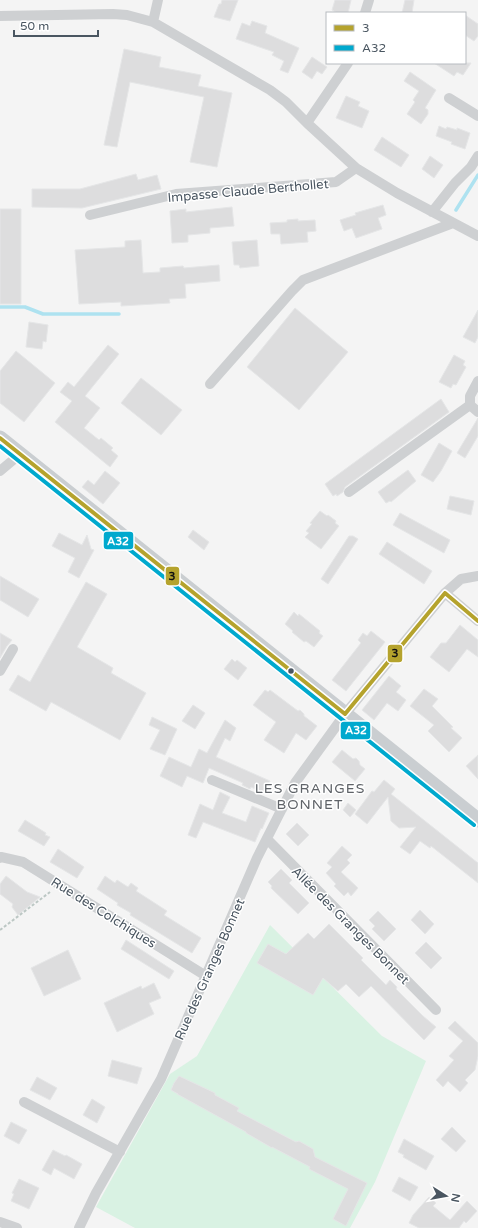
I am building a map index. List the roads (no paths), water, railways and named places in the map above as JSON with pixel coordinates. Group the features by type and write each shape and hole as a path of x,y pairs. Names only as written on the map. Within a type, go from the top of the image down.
{"main road":[{"path":"0,438 478,820"}],"street":[{"path":"152,22 158,0"},
{"path":"365,12 369,0"},
{"path":"0,16 113,14 127,15 152,22 270,90 286,102 356,168 397,193 478,236"},
{"path":"307,123 347,64"},
{"path":"449,98 478,116"},
{"path":"432,212 478,156"},
{"name":"Impasse Claude Berthollet","path":"90,215 176,194 336,182 356,168"},
{"path":"210,384 303,280 453,223"},
{"path":"350,492 474,409 470,396 478,381"},
{"path":"0,471 19,454"},
{"name":"Rue des Granges Bonnet","path":"79,1228 96,1193 161,1079 267,839 294,783 345,714 445,593 461,579 478,576"},
{"path":"445,593 478,621"},
{"path":"0,671 13,649"},
{"path":"212,780 282,809"},
{"name":"Allée des Granges Bonnet","path":"267,839 436,1010"},
{"name":"Rue des Colchiques","path":"0,858 10,858 23,862 206,976"},
{"path":"24,1102 120,1152"},
{"path":"0,1222 17,1228"}],"waterway":[{"path":"456,210 478,175"},
{"path":"0,307 25,307 43,314 119,314"}],"district":[{"name":"LES GRANGES BONNET","path":"310,796"}]}
